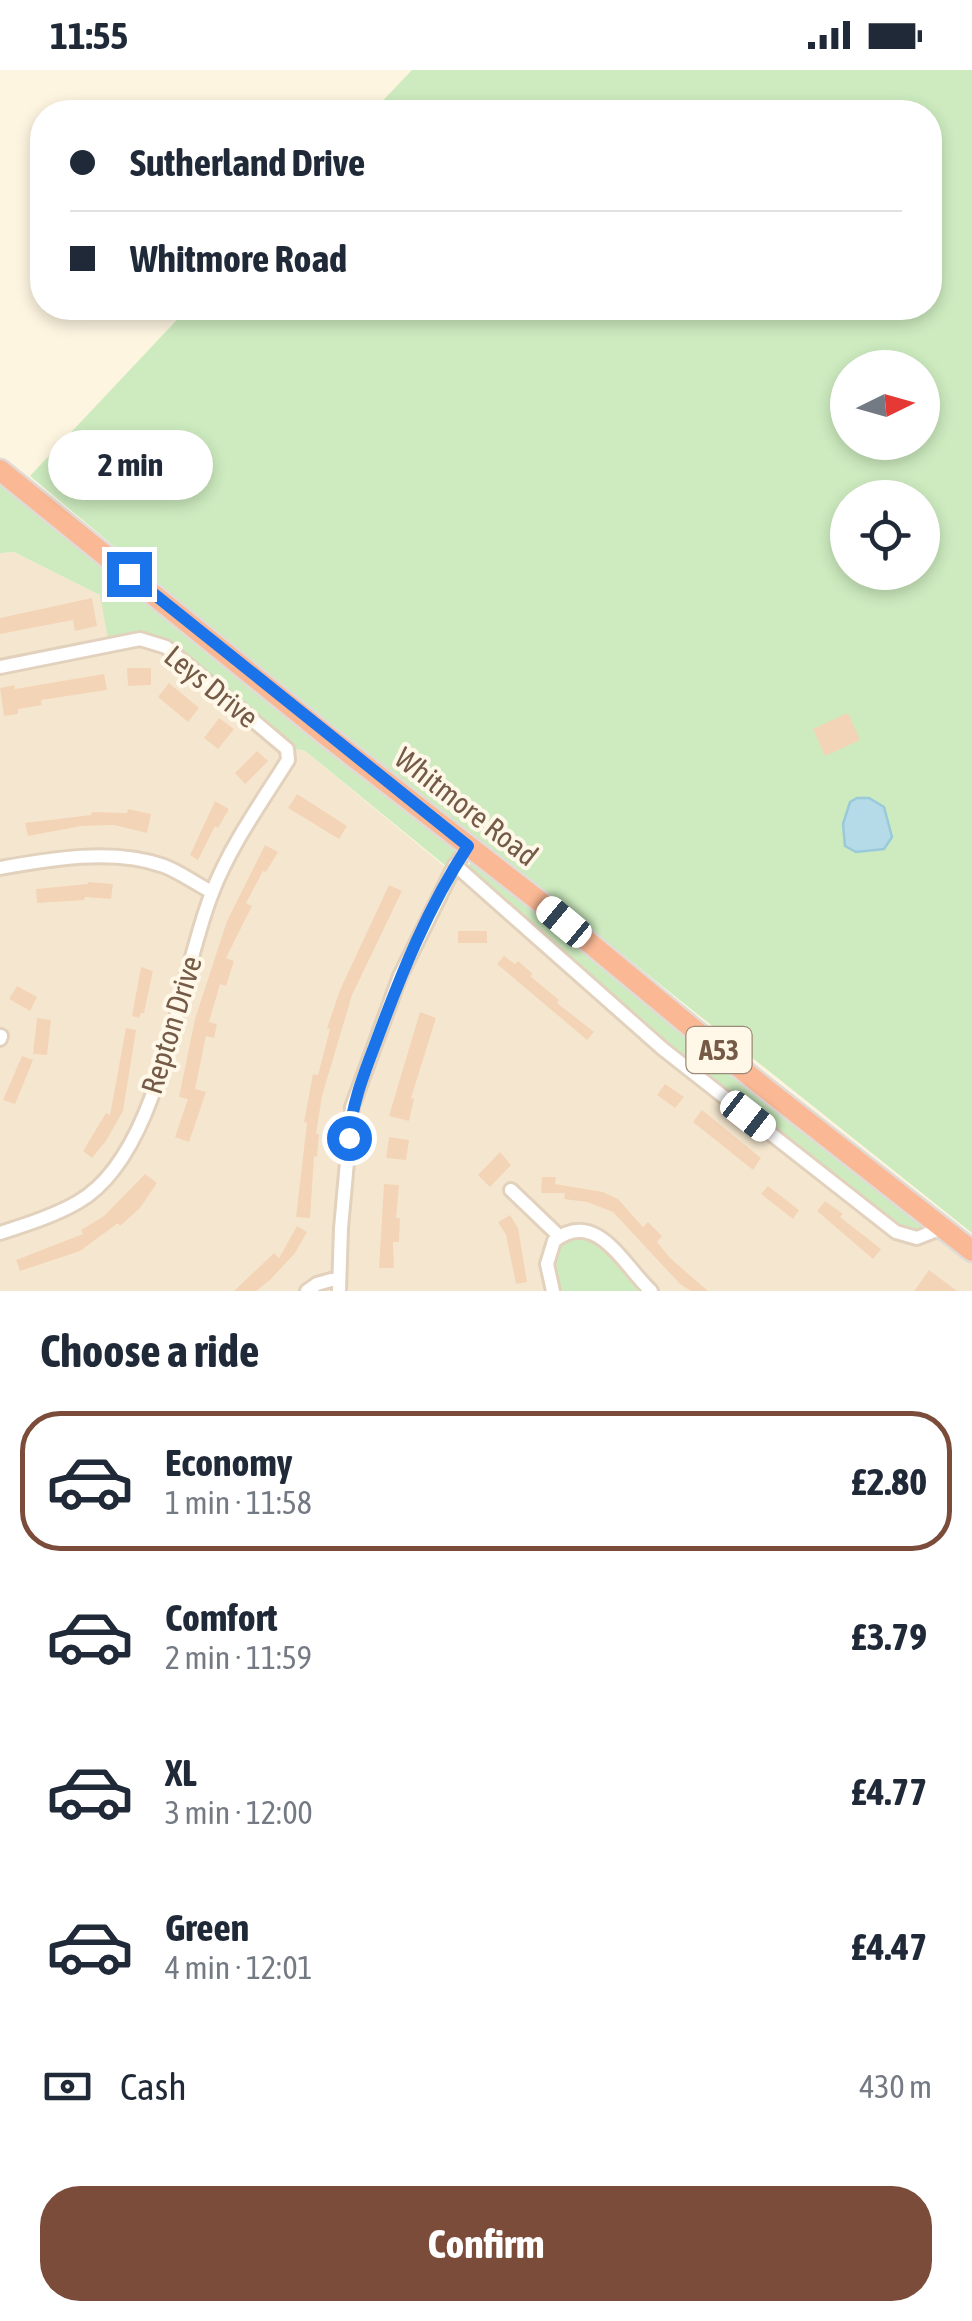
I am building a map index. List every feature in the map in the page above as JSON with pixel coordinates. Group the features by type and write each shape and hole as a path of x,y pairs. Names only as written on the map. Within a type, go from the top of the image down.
{"highway":[{"name":"Whitmore Road","path":"0,470 972,1251"}],"street":[{"name":"Leys Drive","path":"0,666 140,639 154,641 288,749 288,760"},
{"name":"Repton Drive","path":"0,1232 78,1202 106,1180 130,1151 146,1114 212,892 288,760"},
{"path":"307,1291 316,1284 339,1284 352,1107 400,976 468,846"},
{"path":"0,868 82,857 122,859 163,866 212,892"},
{"name":"Whitmore Road","path":"456,865 663,1050 896,1232 916,1238 942,1228"},
{"path":"511,1190 559,1236"},
{"path":"553,1291 546,1264 548,1252 559,1236 582,1230 604,1238 651,1291"}],"shaded area":[{"path":"14,552 101,595 287,749 304,750 585,983 972,1251 972,1291 0,1291 0,553"}],"green space":[{"path":"412,70 972,70 972,1233 622,954 398,784 30,476 177,320 942,320 942,100 383,100"},
{"path":"0,470 942,1228 917,1238 896,1232 679,1062 463,870 471,863 468,848 452,871 304,750 287,749 154,641 109,644 100,595 14,552 0,553"},
{"path":"594,1233 651,1291 553,1291 554,1241"}],"water":[{"path":"869,798 884,807 892,837 884,849 856,852 845,846 843,824 850,802"}],"building":[{"path":"92,598 97,626 75,631 73,620 0,634 0,618"},
{"path":"127,668 151,668 151,685 128,686"},
{"path":"104,674 107,690 41,700 42,705 4,716 0,688"},
{"path":"169,683 199,708 188,722 158,697"},
{"path":"848,713 860,740 825,756 813,729"},
{"path":"219,718 234,729 218,749 204,738"},
{"path":"257,751 268,761 245,784 235,773"},
{"path":"297,794 347,826 339,839 288,808"},
{"path":"215,801 229,809 218,828 215,826 198,860 190,855"},
{"path":"128,809 151,814 147,833 114,825 81,826 28,836 25,823 92,812 127,813"},
{"path":"265,845 278,852 246,903 252,906 226,958 234,961 226,986 220,984 209,1022 217,1024 214,1038 206,1036 195,1089 206,1092 189,1142 175,1137 188,1099 179,1097 195,1019 227,921"},
{"path":"88,882 113,884 111,899 85,897 37,903 36,889"},
{"path":"389,885 402,891 352,995 322,1096 310,1218 296,1217 307,1123 304,1122 313,1074 318,1075 330,1029 327,1028 340,990"},
{"path":"458,931 487,931 487,943 458,943"},
{"path":"504,956 515,964 518,961 559,1000 557,1003 594,1032 587,1040 497,964"},
{"path":"141,967 153,971 144,1013 139,1018 132,1016"},
{"path":"17,986 37,997 30,1011 9,999"},
{"path":"420,1012 436,1018 411,1098 414,1099 409,1121 389,1116"},
{"path":"37,1018 51,1020 47,1055 33,1054"},
{"path":"126,1028 136,1030 123,1111 92,1158 83,1151 106,1113 110,1115"},
{"path":"22,1056 33,1060 15,1104 3,1100"},
{"path":"665,1084 684,1097 675,1108 657,1095"},
{"path":"702,1110 761,1158 753,1170 693,1122"},
{"path":"389,1137 409,1140 406,1160 386,1158"},
{"path":"500,1152 511,1165 490,1187 478,1175"},
{"path":"145,1174 157,1183 140,1208 120,1226 118,1223 80,1251 20,1271 16,1260 83,1234 81,1230 104,1216"},
{"path":"542,1177 556,1177 555,1184 603,1192 618,1199 643,1227 648,1222 662,1236 657,1242 670,1258 708,1291 691,1291 680,1284 613,1212 564,1199 565,1193 541,1193"},
{"path":"384,1184 399,1185 399,1242 393,1242 394,1268 379,1268"},
{"path":"768,1186 799,1210 793,1219 761,1194"},
{"path":"825,1201 881,1249 873,1259 817,1211"},
{"path":"510,1215 518,1228 527,1282 516,1284 506,1235 498,1222"},
{"path":"297,1226 307,1232 295,1253 270,1280 256,1291 234,1291 274,1253 279,1258"},
{"path":"929,1270 957,1291 914,1291"}],"route":[{"path":"129,574 468,846 400,976 352,1107 349,1138"}]}
